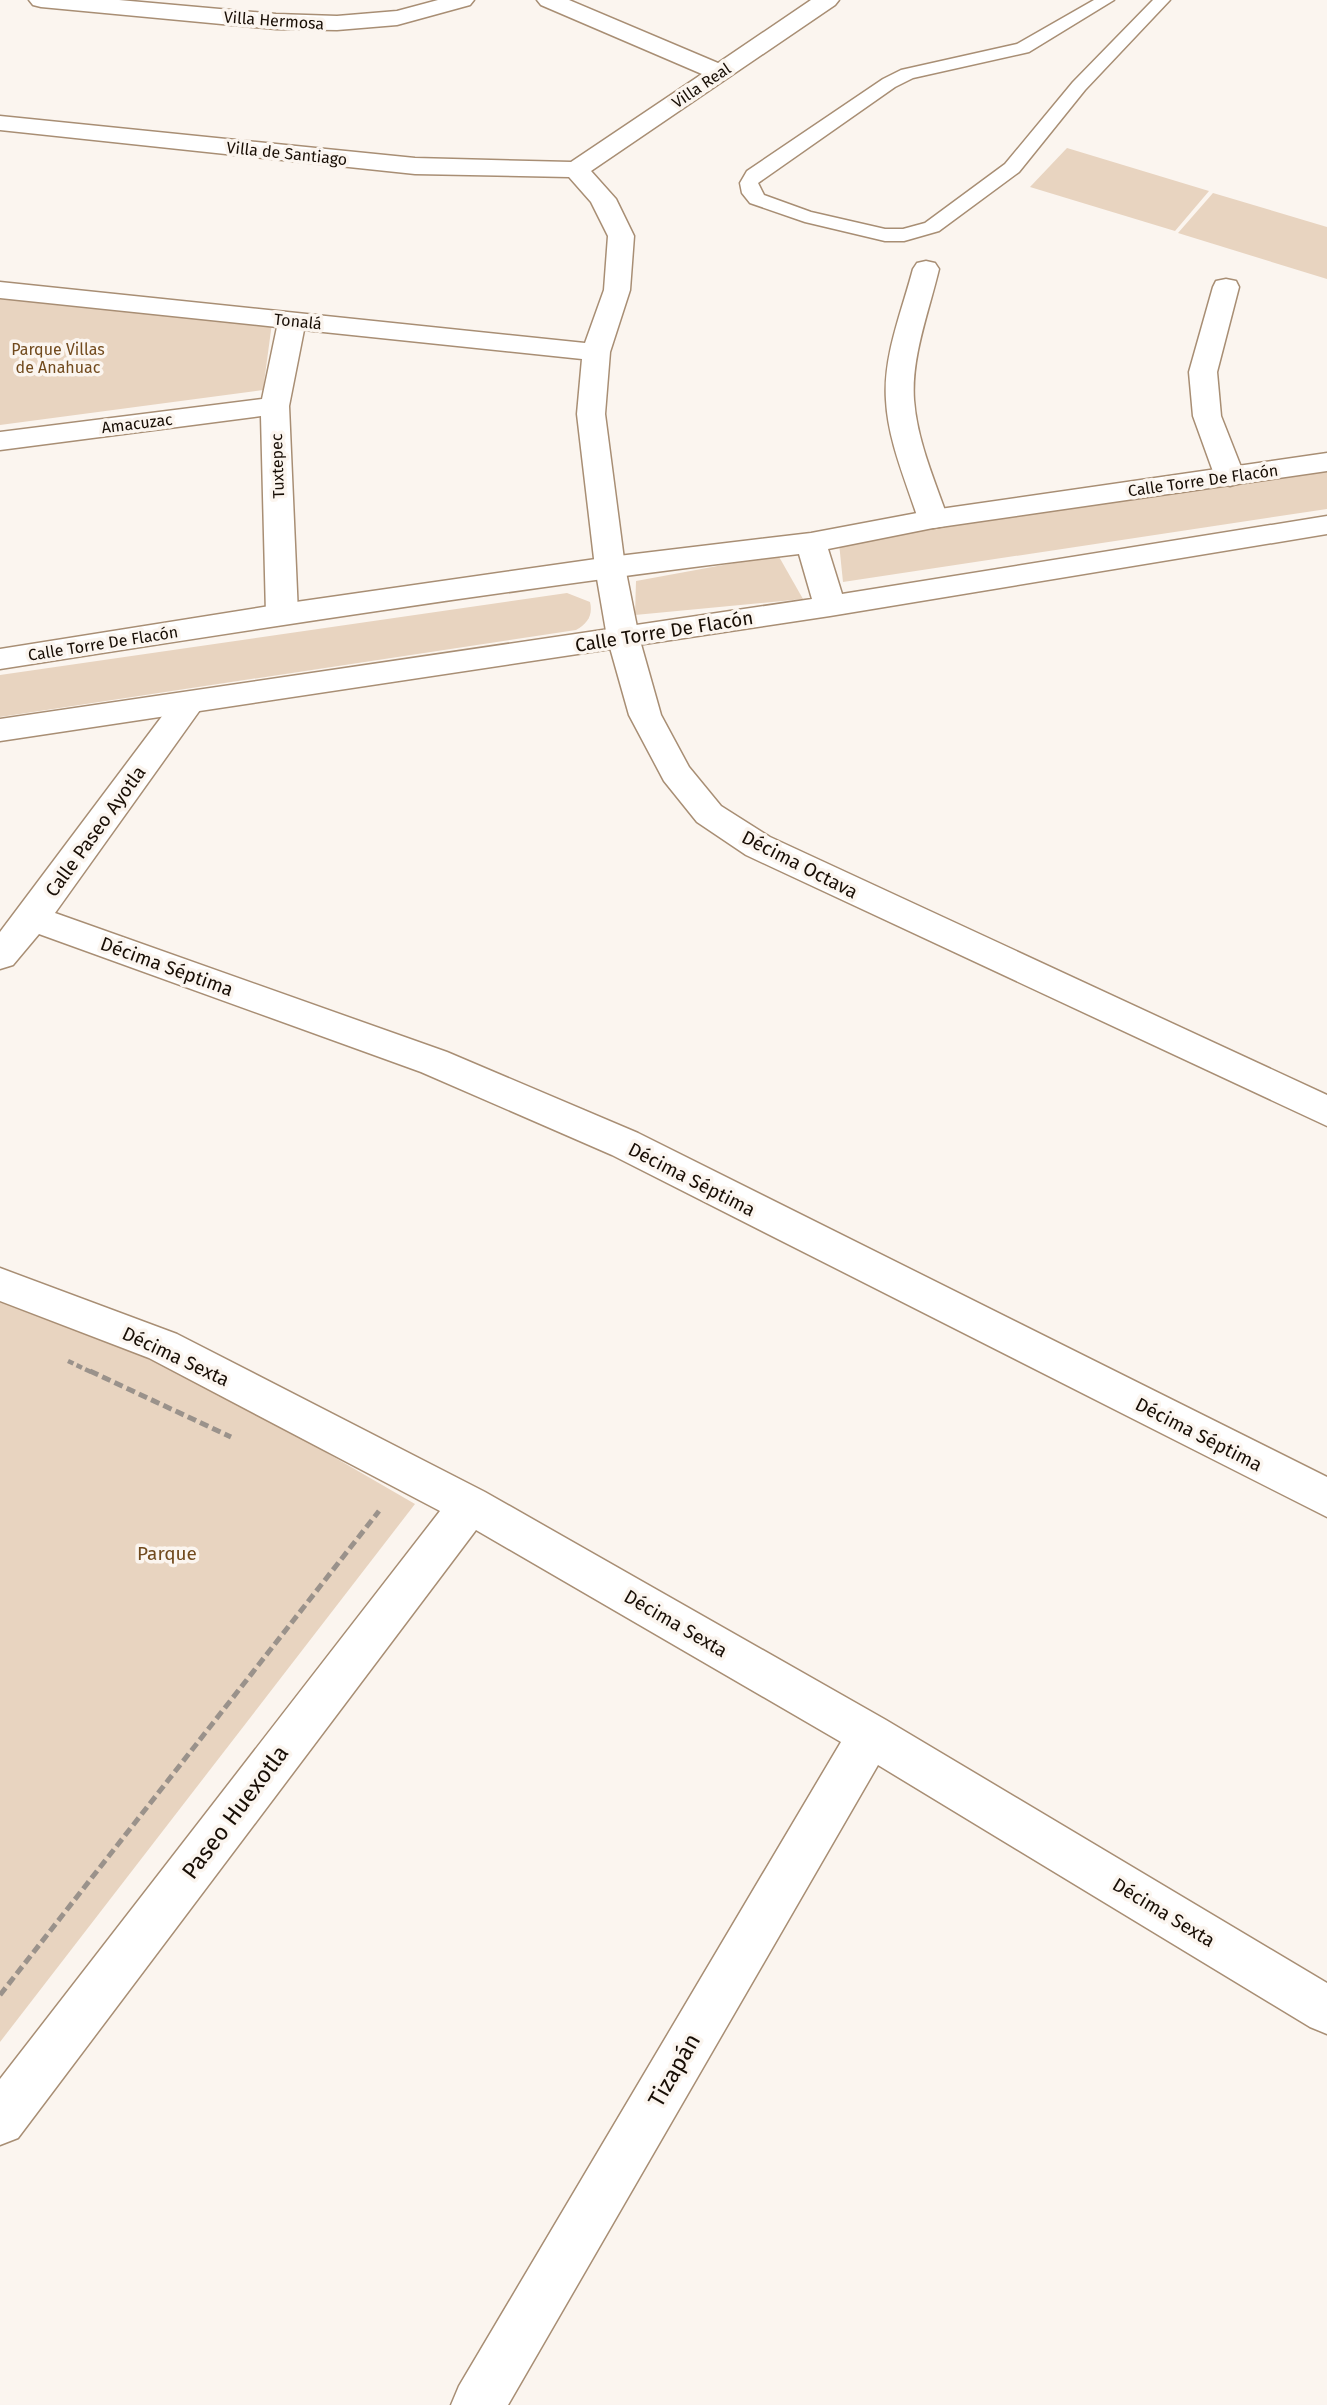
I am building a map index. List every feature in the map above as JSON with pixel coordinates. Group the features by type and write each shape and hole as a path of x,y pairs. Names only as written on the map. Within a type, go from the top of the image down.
{"street":[{"name":"Villa Hermosa","path":"41,0 304,24 348,25 395,20 462,0"},
{"path":"549,0 719,72"},
{"name":"Villa Real","path":"576,170 827,0"},
{"name":"Villa de Santiago","path":"0,123 415,166 576,170"},
{"name":"Décima Octava","path":"576,170 604,199 621,236 617,290 596,352 591,414 610,567 623,637 645,715 676,774 709,814 758,846 1327,1111"},
{"path":"926,269 902,372 900,398 905,432 933,519"},
{"path":"1226,287 1203,372 1206,416 1230,477"},
{"name":"Tonalá","path":"0,290 596,352"},
{"name":"Tuxtepec","path":"282,614 275,405 292,321"},
{"name":"Amacuzac","path":"0,441 275,405"},
{"name":"Calle Torre De Flacón","path":"0,659 282,614 610,567 811,543 933,519 1327,462"},
{"name":"Calle Torre De Flacón","path":"0,730 189,704 830,606 1327,525"},
{"path":"811,543 830,606"},
{"name":"Calle Paseo Ayotla","path":"0,956 32,918 189,704"},
{"name":"Décima Séptima","path":"32,918 435,1062 625,1144 1327,1498"},
{"name":"Décima Sexta","path":"0,1284 163,1346 470,1505 870,1735 1327,2010"},
{"name":"Paseo Huexotla","path":"0,2120 470,1505"},
{"name":"Tizapán","path":"478,2405 870,1735"}],"lane":[{"path":"1106,0 1023,48 932,66 889,83 754,175 749,183 751,193 757,199 805,216 885,235 904,235 932,227 1012,168 1080,86 1162,0"}],"path":[{"path":"62,1358 234,1439"},
{"path":"0,1995 382,1508 369,1502"}],"green space":[{"path":"1067,148 1209,191 1175,231 1030,187"},
{"path":"1213,193 1327,227 1327,279 1178,233"},
{"name":"Parque Villas de Anahuac","path":"0,293 272,323 263,390 0,425"},
{"path":"1327,470 1327,509 843,582 839,543"},
{"path":"778,555 803,599 635,615 636,581"},
{"path":"567,593 590,602 589,618 576,630 0,717 0,675"},
{"name":"Parque","path":"0,1295 158,1355 415,1504 0,2042"}]}
